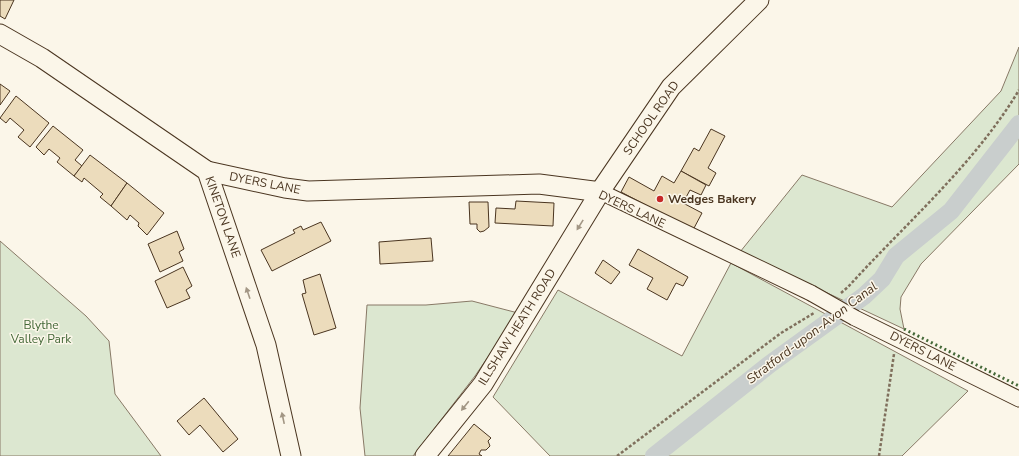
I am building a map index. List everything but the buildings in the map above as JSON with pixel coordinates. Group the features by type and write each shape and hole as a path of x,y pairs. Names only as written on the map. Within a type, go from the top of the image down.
{"street":[{"name":"SCHOOL ROAD","path":"601,192 671,87 759,0"},
{"name":"KINETON LANE","path":"0,34 42,58 207,171 266,345 291,456"},
{"name":"DYERS LANE","path":"207,171 284,188 308,191 539,184 601,192 810,293 856,318 1019,399"},
{"name":"ILLSHAW HEATH ROAD","path":"425,456 483,384 601,192"}],"path":[{"path":"879,456 896,337"}],"green space":[{"path":"1019,47 1019,164 921,264 901,297 900,309 904,329 740,252 802,175 892,207 1001,91"},
{"name":"Blythe Valley Park","path":"0,241 86,316 109,341 115,394 161,456 0,456"},
{"path":"731,263 968,391 902,456 550,456 493,397 558,290 682,356"},
{"path":"472,301 518,313 475,376 413,456 365,456 360,408 367,305 426,305"}],"waterway":[{"name":"Stratford-upon-Avon Canal","path":"654,456 770,364 864,296 882,279 896,256 951,211 1019,124"}],"hedge":[{"path":"904,329 1019,386"}],"place":[{"name":"Wedges Bakery","path":"660,199"}]}
